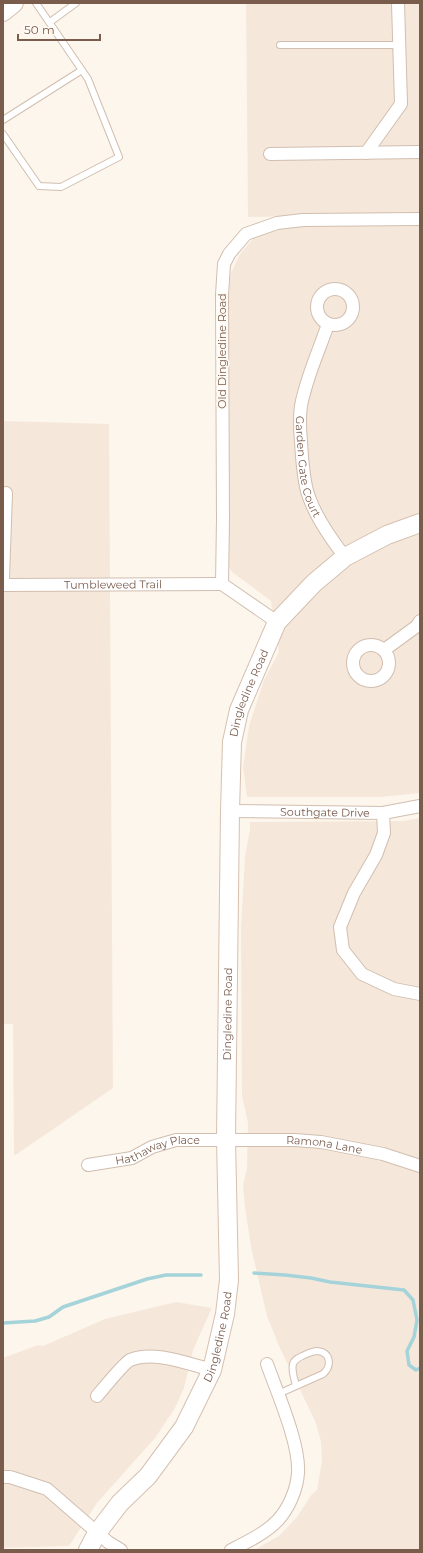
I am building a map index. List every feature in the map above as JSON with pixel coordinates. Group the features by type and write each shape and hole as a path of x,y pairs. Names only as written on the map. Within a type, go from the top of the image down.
{"street":[{"path":"3,12 14,3"},
{"path":"366,153 401,104 398,45 398,3"},
{"path":"270,154 420,152"},
{"name":"Old Dingledine Road","path":"222,584 222,295 224,264 229,254 246,234 277,223 302,220 420,219"},
{"name":"Garden Gate Court","path":"328,324 301,406 300,424 303,474 308,492 330,536 345,557"},
{"path":"3,579 6,493"},
{"name":"Dingledine Road","path":"88,1550 97,1534 120,1503 148,1476 184,1427 212,1370 226,1314 228,1297 226,1140 230,811 232,742 239,710 277,622 314,582 345,557 387,535 420,523"},
{"path":"222,584 277,622"},
{"name":"Tumbleweed Trail","path":"3,585 222,584"},
{"path":"384,650 417,626 420,621"},
{"name":"Southgate Drive","path":"230,811 383,813 420,806"},
{"path":"383,813 384,833 376,855 354,893 340,927 343,950 362,974 394,990 420,994"},
{"name":"Hathaway Place","path":"88,1165 132,1158 152,1147 176,1140 226,1140"},
{"name":"Ramona Lane","path":"226,1140 295,1140 321,1142 384,1154 420,1166"},
{"path":"97,1396 129,1360 164,1357 212,1370"},
{"path":"231,1550 246,1543 277,1521 285,1510 297,1484 298,1471 296,1454 278,1394 267,1364"},
{"path":"3,1477 17,1479 47,1489 97,1534 121,1550"}],"lane":[{"path":"3,134 39,186 61,186 119,157 88,78 36,3"},
{"path":"50,22 76,3"},
{"path":"280,45 398,45"},
{"path":"3,120 82,70"},
{"path":"278,1394 296,1386 327,1371 329,1361 328,1357 323,1352 316,1351 297,1358 292,1367 296,1386"}],"shaded area":[{"path":"246,3 420,3 420,214 248,217"},
{"path":"420,225 420,793 380,797 247,797 243,767 249,726 264,680 279,652 271,601 232,572 228,565 229,286 231,273 240,254 252,240 259,235 282,227"},
{"path":"3,421 109,424 113,1088 14,1156 13,1024 3,1024"},
{"path":"420,818 420,1550 254,1550 279,1536 297,1517 312,1494 317,1490 322,1461 321,1442 316,1423 279,1346 267,1316 251,1247 245,1207 243,1186 247,1168 248,1123 242,1096 241,928 245,856 250,822 403,821"},
{"path":"176,1302 212,1308 193,1350 184,1388 175,1408 155,1438 97,1503 69,1546 3,1548 3,1358 38,1345 43,1346 105,1319"}],"waterway":[{"path":"254,1273 285,1275 330,1282 404,1290 413,1300 417,1320 414,1337 407,1351 409,1365 416,1370 420,1368"},
{"path":"3,1323 35,1321 49,1317 63,1307 147,1279 166,1275 201,1275"}]}
